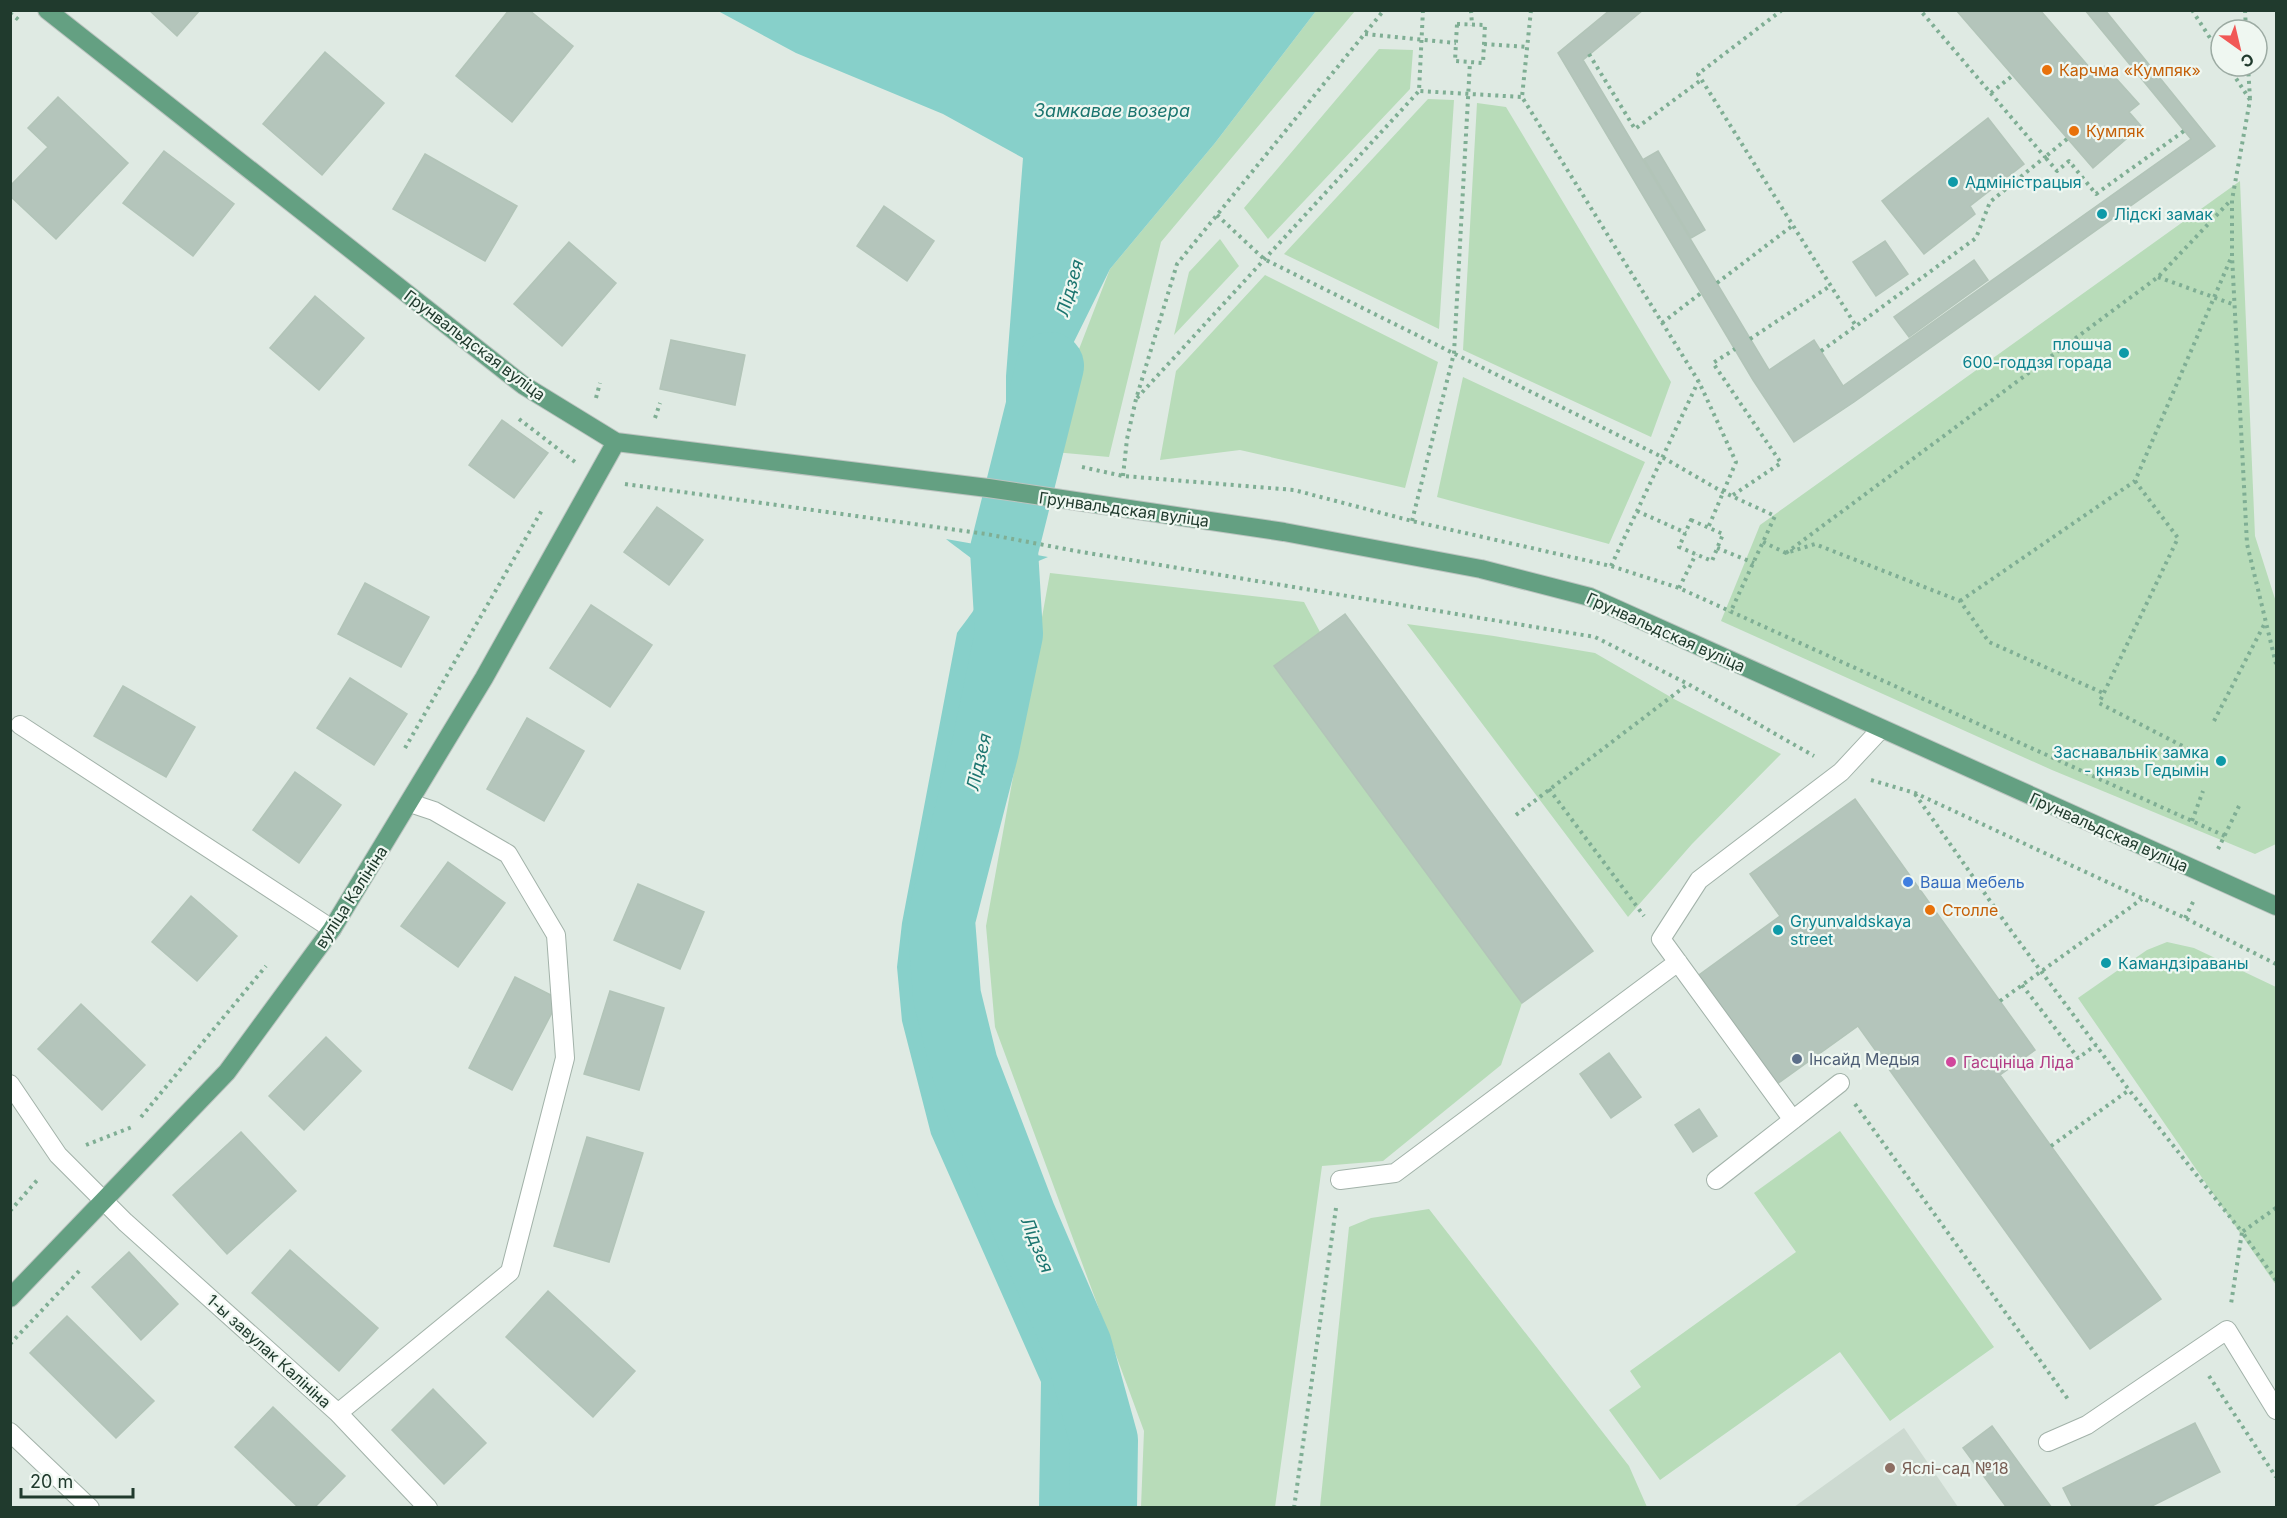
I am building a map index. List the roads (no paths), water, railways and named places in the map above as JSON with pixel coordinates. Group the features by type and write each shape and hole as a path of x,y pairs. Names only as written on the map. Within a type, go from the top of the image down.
{"main road":[{"name":"Грунвальдская вуліца","path":"47,10 523,385 616,442 988,488 1088,505 1284,532 1480,569 1590,597 2277,906"},
{"name":"вуліца Калініна","path":"10,1298 227,1072 332,929 484,678 616,442"}],"street":[{"path":"20,725 332,929"},
{"path":"1792,1120 1661,939 1699,880 1841,771 1881,729"},
{"path":"338,1413 510,1272 565,1058 556,935 508,854 434,811 410,803"},
{"path":"1340,1180 1395,1173 1678,962"},
{"path":"1716,1180 1840,1083"},
{"name":"1-ы завулак Калініна","path":"10,1084 58,1155 104,1201 338,1413 428,1508"},
{"path":"2048,1442 2087,1425 2227,1330 2277,1410"},
{"path":"10,1432 90,1508"}],"water":[{"name":"Замкавае возера","path":"1316,10 1215,143 1110,269 1059,372 1038,446 1026,457 1006,444 1006,376 1023,158 943,114 796,53 718,11"},
{"path":"946,539 1048,557 1015,571 938,949 959,1068 1110,1431 1111,1507 1039,1507 1041,1382 931,1134 902,1021 897,967 902,923 957,633 979,601 984,583 979,566"}],"waterway":[{"name":"Лідзея","path":"1050,366 1004,550 1009,634 985,749 941,920 947,996 964,1065 1022,1216 1078,1346 1104,1440 1103,1508"}],"place":[{"name":"Карчма «Кумпяк»","path":"2047,70"},
{"name":"Кумпяк","path":"2074,131"},
{"name":"Адміністрацыя","path":"1953,182"},
{"name":"Лідскі замак","path":"2102,214"},
{"name":"плошча 600-годдзя горада","path":"2124,353"},
{"name":"Заснавальнік замка - князь Гедымін","path":"2221,761"},
{"name":"Ваша мебель","path":"1908,882"},
{"name":"Столле","path":"1930,910"},
{"name":"Gryunvaldskaya street","path":"1778,930"},
{"name":"Камандзіраваны","path":"2106,963"},
{"name":"Інсайд Медыя","path":"1797,1059"},
{"name":"Гасцініца Ліда","path":"1951,1062"},
{"name":"Яслі-сад №18","path":"1890,1468"}]}
